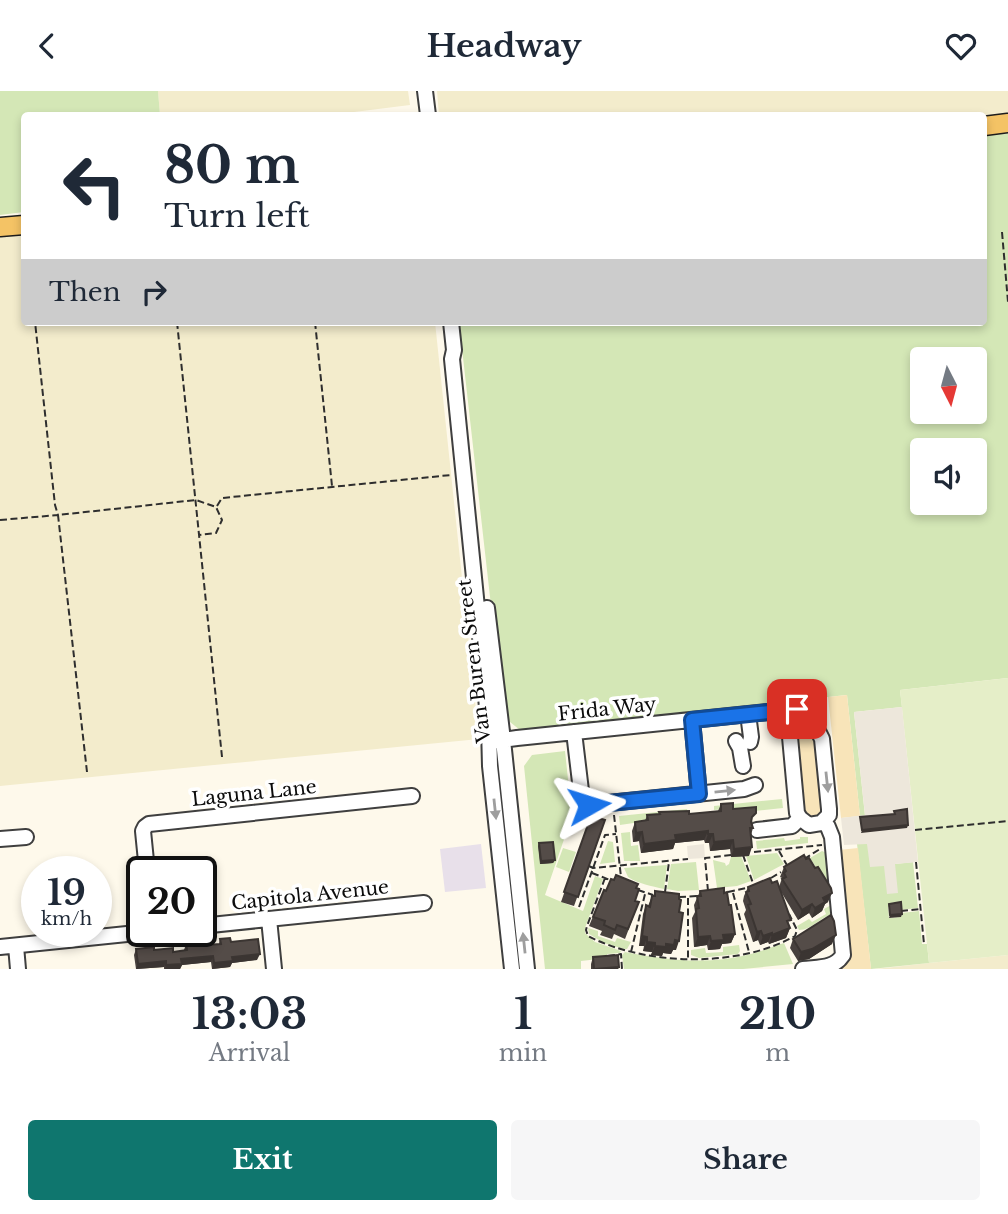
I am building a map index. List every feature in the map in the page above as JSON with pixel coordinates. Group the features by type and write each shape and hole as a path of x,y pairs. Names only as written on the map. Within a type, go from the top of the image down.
{"main road":[{"path":"987,125 1008,123"},
{"path":"0,227 21,225"}],"street":[{"path":"425,91 428,112"},
{"name":"Van Buren Street","path":"451,326 454,350 452,359 465,473 511,810 527,969"},
{"name":"Van Buren Street","path":"454,350 460,371 501,740 491,766 512,969"},
{"name":"Frida Way","path":"501,740 797,709 811,717 822,739 830,809 824,821"},
{"path":"779,711 789,717 791,726 797,813 809,824 815,825 824,821 832,837 843,955 835,964 803,969"},
{"path":"743,766 740,748 743,741 751,737 748,714"},
{"path":"692,720 699,794"},
{"path":"574,732 580,792 584,803 699,794 750,788 755,785"},
{"name":"Laguna Lane","path":"146,856 143,831 149,824 412,796"},
{"path":"757,830 792,826 800,818"},
{"path":"0,839 26,837"},
{"name":"Capitola Avenue","path":"217,924 424,903"},
{"path":"269,919 274,969"},
{"path":"0,947 126,934"},
{"path":"16,946 19,969"}],"path":[{"path":"1002,232 1008,302"},
{"path":"35,326 87,772"},
{"path":"177,326 222,757"},
{"path":"315,326 332,487"},
{"path":"216,507 222,498 465,473"},
{"path":"0,520 196,500 216,507 222,520 216,533 199,535"},
{"path":"614,815 621,884"},
{"path":"915,830 1008,821"},
{"path":"579,907 605,835 616,834"},
{"path":"597,842 602,844"},
{"path":"754,852 827,845 798,862"},
{"path":"763,882 789,868 778,850"},
{"path":"593,853 598,855"},
{"path":"721,893 754,886 742,854"},
{"path":"709,895 705,858 733,855"},
{"path":"807,857 811,863"},
{"path":"588,866 593,868 688,859"},
{"path":"664,897 669,861"},
{"path":"916,862 924,944"},
{"path":"592,873 613,881"},
{"path":"584,878 589,880"},
{"path":"605,878 587,926 587,933 605,945 624,951 688,959 749,953 792,938 797,930"},
{"path":"772,878 775,885"},
{"path":"602,886 608,888"},
{"path":"635,889 654,895"},
{"path":"732,892 749,953"},
{"path":"631,952 645,893"},
{"path":"578,894 583,896"},
{"path":"676,897 698,895"},
{"path":"688,897 688,959"},
{"path":"636,898 648,905"},
{"path":"736,904 743,901"},
{"path":"688,906 694,905"},
{"path":"894,912 921,909"},
{"path":"787,910 801,938"},
{"path":"629,924 637,927"},
{"path":"743,930 750,927"},
{"path":"608,956 624,951"},
{"path":"621,954 622,969"}],"shaded area":[{"path":"158,91 408,91 410,105 354,112 160,112"},
{"path":"437,91 1008,91 1008,113 987,116 987,112 439,112"},
{"path":"21,234 21,326 435,326 479,739 0,786 0,237"},
{"path":"902,707 918,862 895,864 898,893 887,894 884,866 870,867 867,844 844,845 841,818 865,815 854,712"},
{"path":"481,844 486,888 445,892 440,849"},
{"path":"704,844 705,858 688,859 687,846"},
{"path":"1008,955 1008,969 876,969 929,963"}],"green space":[{"path":"0,91 158,91 160,112 21,112 21,212 0,215"},
{"path":"1008,133 1008,678 900,690 902,707 854,712 865,816 860,816 847,695 520,730 510,722 502,703 459,326 987,326 987,136"},
{"path":"1008,678 1008,955 929,963 900,690"},
{"path":"565,751 571,805 574,810 545,895 583,911 595,876 603,879 585,933 595,942 621,951 607,954 607,958 581,961 581,969 545,969 524,766 532,755"},
{"path":"782,799 783,808 736,813 736,808 714,810 714,806"},
{"path":"687,809 688,815 620,825 619,816"},
{"path":"630,832 631,846 638,845 640,861 624,861 621,833"},
{"path":"808,837 808,843 757,849 756,841 784,838 785,841"},
{"path":"608,841 613,842 615,862 600,864"},
{"path":"867,843 895,864 913,862 918,908 900,910 888,907 889,918 901,917 901,913 919,911 922,944 927,944 929,963 871,969 857,844"},
{"path":"563,848 576,852 569,872 556,867"},
{"path":"822,851 827,853 833,899 810,858"},
{"path":"777,853 784,864 754,880 746,856"},
{"path":"741,856 751,881 717,888 713,860 725,863 726,866 731,857"},
{"path":"696,862 699,890 667,889 671,864"},
{"path":"667,865 664,889 645,885 628,877 624,868"},
{"path":"833,904 834,914 799,930 797,926 826,914 824,909"},
{"path":"588,928 598,931 598,936 615,942 617,938 631,942 627,949 604,943 589,934"},
{"path":"784,943 793,964 743,969 624,969 622,955 625,952 671,959 717,960 752,954"},
{"path":"739,945 738,954 699,958 691,955 691,950 705,948 706,953 723,952 723,947"}],"sand":[{"path":"847,695 860,816 841,818 828,697"},
{"path":"798,735 814,737 816,741 823,812 816,818 805,812"},
{"path":"858,848 871,969 838,969 839,850"}],"building":[{"path":"733,803 733,809 756,807 751,822 753,828 750,828 752,847 734,849 733,840 714,842 713,834 708,834 708,831 675,835 676,840 644,844 642,832 636,833 635,822 648,820 647,815 660,814 659,812 689,811 689,814 721,811 721,804"},
{"path":"907,809 908,825 862,830 860,817 895,814 894,811"},
{"path":"591,816 605,820 578,897 564,892"},
{"path":"553,842 555,860 541,861 539,843"},
{"path":"804,855 815,868 818,867 832,893 823,898 825,902 815,908 812,904 802,910 782,879 786,877 784,867"},
{"path":"616,875 638,884 635,901 639,902 628,929 617,925 615,930 604,925 605,921 593,917 604,890 606,891 611,879 614,880"},
{"path":"770,878 772,883 777,881 791,920 787,921 790,928 763,936 761,931 757,932 746,892 749,891 748,887"},
{"path":"724,888 731,905 735,934 723,935 724,940 711,941 710,936 698,937 697,896 701,896 700,891"},
{"path":"655,891 679,894 679,912 683,913 679,941 675,940 674,945 655,946 655,943 647,942 647,937 642,936 646,905 650,907"},
{"path":"901,902 902,914 890,915 889,904"},
{"path":"831,915 836,935 812,949 801,952 793,939"},
{"path":"230,938 231,942 258,939 260,954 232,957 233,961 214,963 213,956 181,959 182,964 166,965 166,961 138,964 136,949 173,948 173,952 187,950 186,947 217,947 217,944 221,944 220,939"},
{"path":"618,955 619,967 594,969 593,957"}],"route":[{"path":"589,805 699,794 692,720 797,709"}]}
